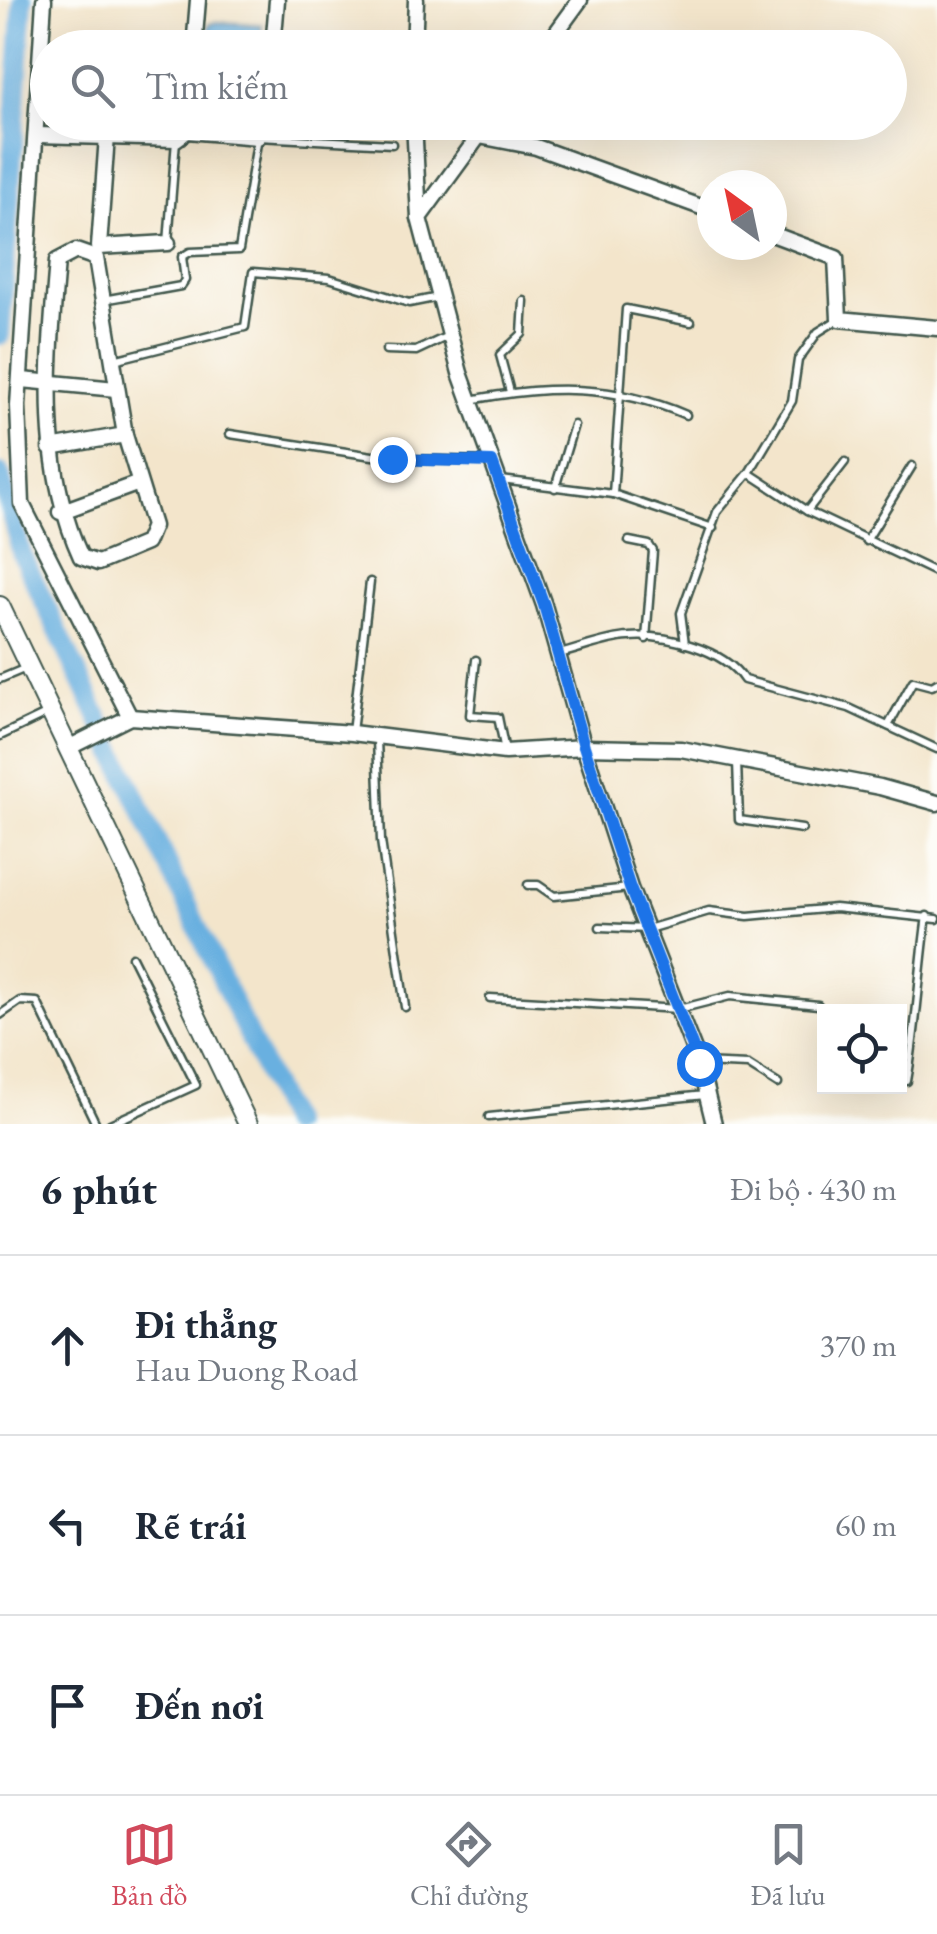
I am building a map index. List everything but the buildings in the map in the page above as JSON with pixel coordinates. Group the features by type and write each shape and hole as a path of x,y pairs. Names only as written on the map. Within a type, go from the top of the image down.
{"street":[{"path":"43,30 44,0"},
{"path":"196,30 198,0"},
{"path":"275,30 277,0"},
{"path":"415,30 416,0"},
{"path":"558,30 580,0"},
{"path":"38,140 17,455 22,504 124,720"},
{"path":"107,140 99,246 168,243"},
{"path":"415,140 418,218 449,336 558,655 630,888 699,1063 714,1124"},
{"path":"418,218 475,140"},
{"path":"499,140 536,147 697,206"},
{"path":"787,240 836,258 840,319 937,328"},
{"path":"76,252 96,258 103,300 124,436 154,526 146,543 98,563 81,557 60,512 50,448 57,261 76,252"},
{"path":"22,380 52,386 116,388"},
{"path":"50,448 124,436"},
{"path":"60,512 139,483"},
{"path":"0,606 248,1124"},
{"path":"68,748 124,720 352,733 377,740 505,752 584,746 681,749 737,757 937,802"}],"lane":[{"path":"168,243 183,140"},
{"path":"103,300 181,286 185,280 182,258 190,252 239,250 258,140"},
{"path":"354,140 392,144"},
{"path":"112,360 245,327 253,272 329,278 409,303 441,296"},
{"path":"510,392 500,355 522,334 524,301"},
{"path":"612,494 626,309 691,322"},
{"path":"685,644 681,613 718,512 749,474 792,400 798,360 818,332 840,319"},
{"path":"386,350 416,351 449,336"},
{"path":"470,400 566,387 621,394 686,415"},
{"path":"555,488 574,426"},
{"path":"230,434 392,459 492,462"},
{"path":"807,511 846,462"},
{"path":"866,541 912,466"},
{"path":"749,474 807,511 937,573"},
{"path":"498,480 612,494 713,528"},
{"path":"629,542 650,545 653,551 646,639"},
{"path":"352,733 370,582"},
{"path":"558,655 629,636 685,644 735,666 744,680 849,708 937,749"},
{"path":"476,660 470,714 498,717 505,752"},
{"path":"0,679 29,666"},
{"path":"888,726 913,681 932,686 937,683"},
{"path":"0,736 50,712"},
{"path":"377,740 381,841 405,1007"},
{"path":"737,757 739,820 802,829"},
{"path":"528,885 538,885 554,896 630,888"},
{"path":"600,928 648,929 709,911 748,916 835,908 937,919"},
{"path":"908,1081 922,995 919,974 927,916"},
{"path":"110,1124 196,1085 132,957"},
{"path":"490,998 679,1009 730,996 817,1005"},
{"path":"0,1015 20,1001 38,1002 96,1124"},
{"path":"699,1063 748,1065 778,1084"},
{"path":"489,1118 705,1095"}],"water":[{"path":"209,25 262,25 262,30 208,30"}],"waterway":[{"path":"0,335 23,0"},
{"path":"0,474 22,555 290,1124"}],"route":[{"path":"392,459 492,462 544,605 630,888 699,1063"}]}
